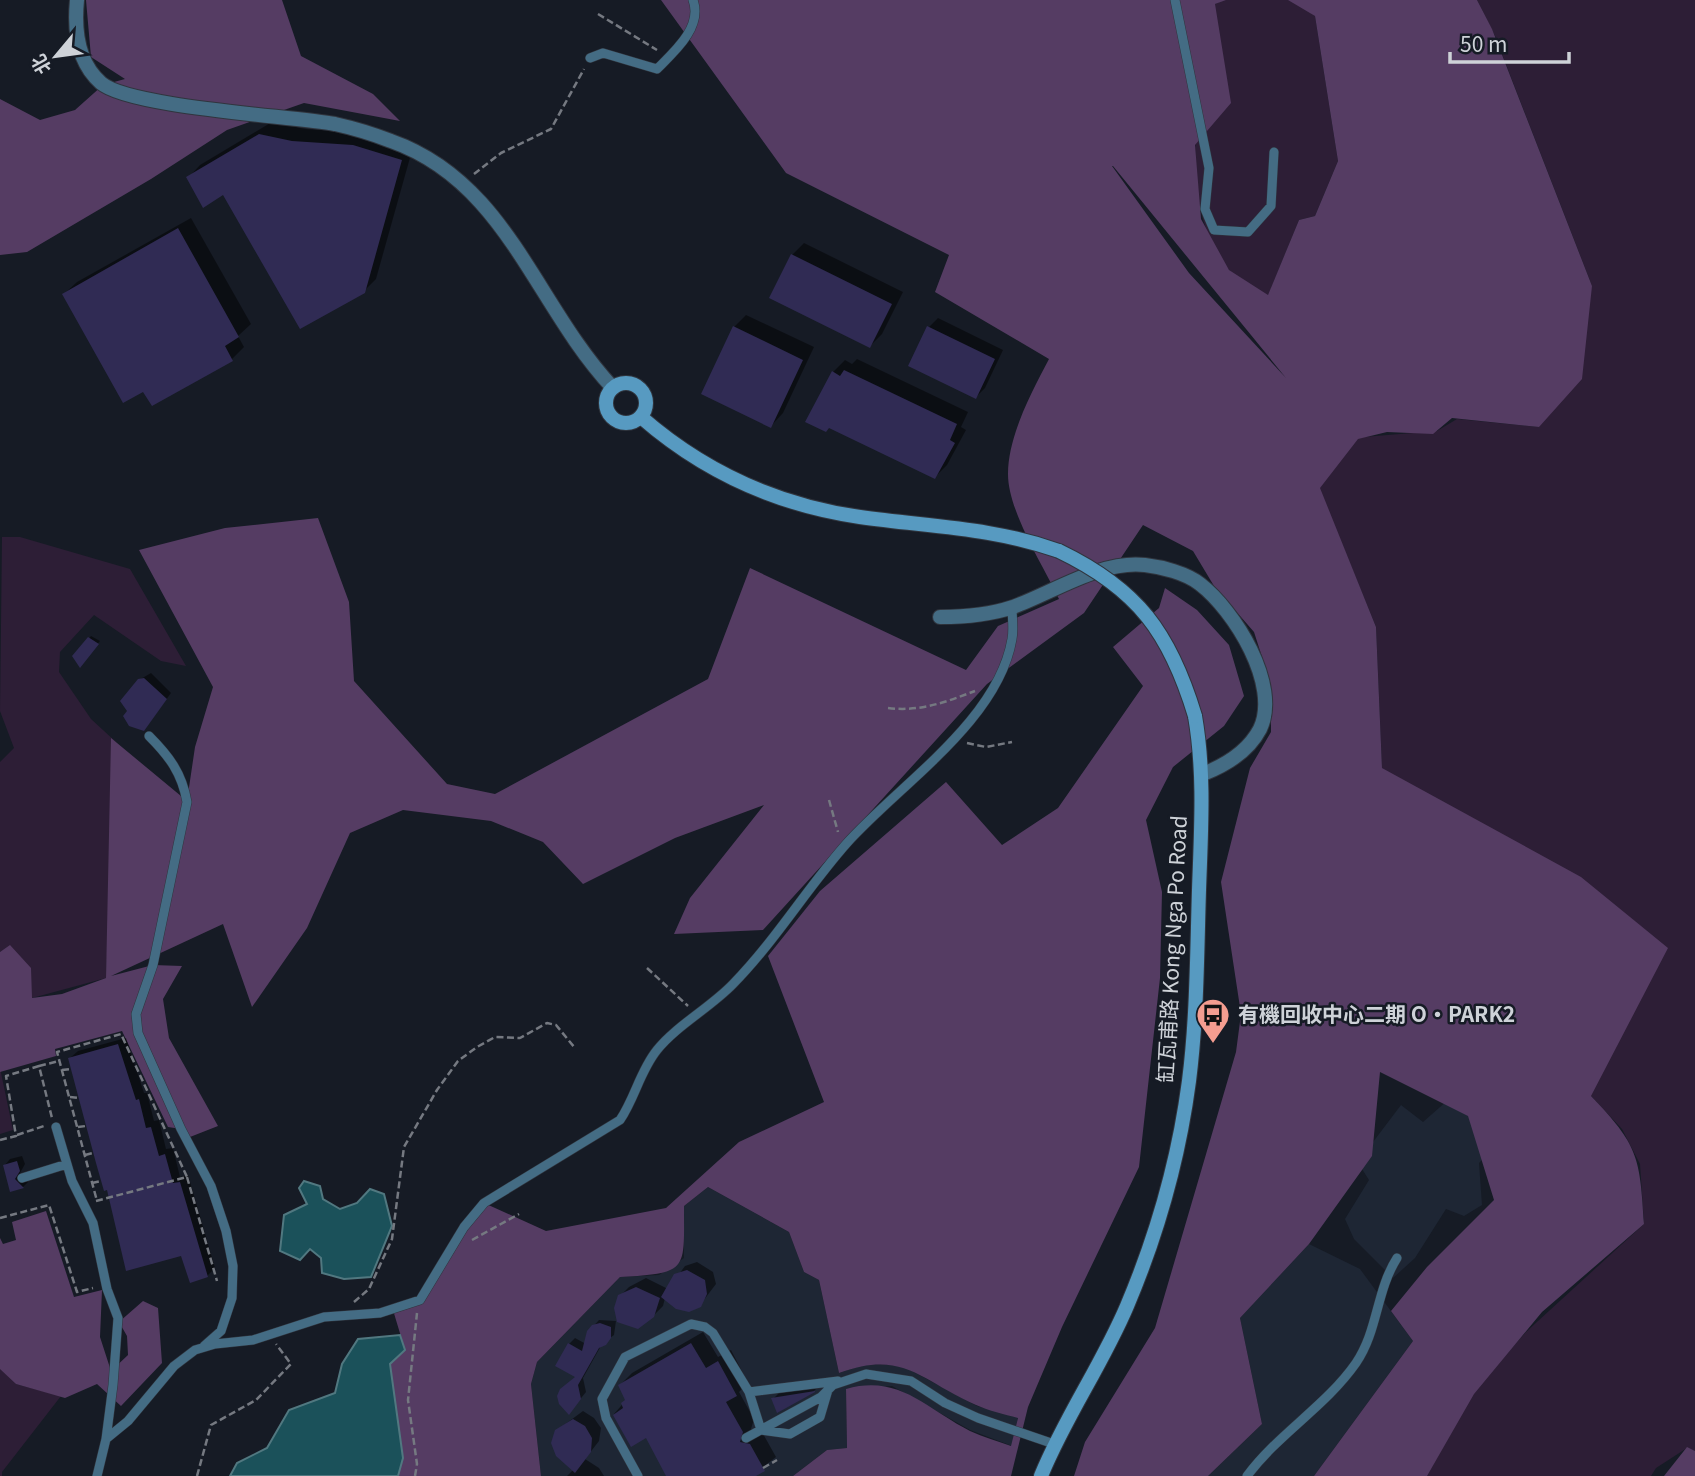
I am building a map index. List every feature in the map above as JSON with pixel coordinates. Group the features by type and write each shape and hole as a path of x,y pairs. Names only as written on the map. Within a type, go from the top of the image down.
{"street":[{"path":"77,0 79,47 86,68 103,85 135,97 337,125 393,141 450,171 486,206 575,343 612,388"},
{"path":"627,383 638,387 646,404 641,417 625,424 613,419 606,402 612,388 627,383"},
{"name":"缸瓦甫路 Kong Nga Po Road","path":"641,417 673,445 713,469 783,500 853,516 1007,534 1059,551 1115,583 1153,621 1183,676 1195,716 1202,774 1195,1010 1189,1083 1160,1216 1126,1307 1096,1371 1054,1444 1041,1476"},
{"path":"940,617 985,614 1012,607 1100,572 1131,564 1174,572 1199,582 1224,607 1243,632 1261,684 1264,712 1260,728 1247,747 1231,761 1202,774"}],"lane":[{"path":"590,58 603,53 657,69 691,29 696,7 693,0"},
{"path":"1175,0 1209,168 1205,209 1214,230 1248,232 1271,206 1274,152"},
{"path":"202,1347 270,1335 327,1317 380,1313 420,1300 445,1256 484,1203 620,1120 634,1099 642,1074 657,1049 732,986 763,952 847,843 983,705 998,682 1012,638 1012,607"},
{"path":"106,1439 128,1421 174,1366 220,1331 232,1298 233,1266 226,1231 211,1186 181,1129 138,1033 136,1014 153,965 187,802 184,784 177,768 149,736"},
{"path":"56,1127 67,1164 93,1223 107,1285 118,1318 118,1345 106,1439 97,1476"},
{"path":"22,1178 67,1164"},
{"path":"1247,1476 1283,1436 1339,1385 1355,1365 1368,1345 1387,1274 1397,1258"},
{"path":"638,1476 602,1405 608,1387 625,1357 678,1328 691,1324 705,1327 722,1346 749,1392 761,1430"},
{"path":"749,1392 843,1380 866,1374 911,1381 945,1403 978,1418 1054,1444"},
{"path":"746,1438 843,1380"},
{"path":"761,1430 790,1434 820,1418 828,1390"}],"path":[{"path":"598,14 669,57"},
{"path":"463,182 501,153 551,129 590,58"},
{"path":"888,708 908,710 941,704 998,682"},
{"path":"956,734 970,745 986,747 1012,742"},
{"path":"828,800 840,838"},
{"path":"648,968 684,1002"},
{"path":"327,1317 369,1289 392,1239 404,1147 437,1090 458,1061 495,1037 520,1038 547,1023 556,1026 575,1048"},
{"path":"97,1201 57,1052 121,1034 187,1177 217,1281"},
{"path":"16,1136 6,1076 59,1060"},
{"path":"0,1140 54,1123 39,1066"},
{"path":"61,1070 71,1069"},
{"path":"68,1095 72,1099 79,1098"},
{"path":"78,1127 86,1125"},
{"path":"85,1155 93,1153"},
{"path":"83,1205 187,1177"},
{"path":"92,1183 101,1181"},
{"path":"0,1219 49,1205 77,1292 107,1285"},
{"path":"445,1256 519,1214"},
{"path":"415,1476 417,1464 408,1399 413,1376 413,1326 420,1300"},
{"path":"197,1476 211,1425 256,1400 290,1364 270,1335"},
{"path":"763,1468 777,1460"}],"shaded area":[{"path":"86,0 282,0 301,56 373,94 400,121 304,103 227,130 151,179 27,252 0,255 0,99 40,120 75,110 103,85 125,79 91,57"},
{"path":"661,0 1226,0 1215,4 1231,103 1195,145 1201,219 1229,270 1268,295 1299,220 1315,216 1338,161 1315,16 1288,0 1477,0 1492,29 1592,286 1582,379 1539,427 1452,418 1433,434 1387,432 1358,439 1320,488 1376,627 1382,768 1581,877 1668,948 1591,1096 1619,1127 1634,1153 1641,1182 1644,1224 1542,1312 1474,1394 1427,1476 1314,1476 1413,1341 1391,1311 1427,1267 1494,1200 1468,1116 1380,1072 1372,1156 1309,1244 1240,1318 1262,1424 1208,1476 1074,1476 1085,1442 1155,1328 1236,1052 1241,1014 1221,882 1250,768 1271,732 1271,685 1254,632 1214,586 1193,551 1143,525 1084,613 987,684 763,930 674,934 690,898 764,805 675,838 583,884 543,842 491,821 403,810 350,833 307,928 252,1007 223,924 111,976 153,965 182,966 163,999 169,1038 218,1126 190,1137 181,1129 168,1127 122,1031 55,1049 56,1056 0,1072 0,952 10,945 31,968 32,998 62,994 106,978 111,738 187,801 195,747 213,687 139,550 225,528 318,518 349,602 354,681 447,784 495,794 708,679 750,568 966,670 998,626 1059,599 1020,521 1008,474 1016,429 1049,359 935,292 949,255 786,173","holes":["1113,166 1286,378 1189,273"]},
{"path":"1223,0 1295,0 1315,16 1338,161 1315,216 1299,220 1268,296 1228,269 1211,240 1200,208 1196,175 1199,105 1215,4"},
{"path":"1477,0 1695,0 1695,1451 1687,1448 1656,1468 1651,1476 1424,1476 1455,1411 1526,1332 1644,1224 1640,1164 1622,1129 1591,1096 1382,768 1376,627 1319,488 1351,438 1437,431 1457,419 1539,427 1592,286 1495,36"},
{"path":"2,537 20,537 130,569 186,666 161,661 94,615 60,652 59,672 91,719 116,742 106,978 32,998 10,946 0,952 0,762 14,748 0,711"},
{"path":"1165,588 1197,610 1229,645 1244,696 1224,726 1173,767 1146,820 1162,892 1160,978 1139,1167 1062,1327 1028,1407 1011,1476 793,1476 827,1450 847,1448 846,1389 882,1386 897,1390 912,1396 970,1431 1011,1446 1018,1418 981,1407 926,1378 896,1366 861,1366 839,1373 819,1280 804,1272 789,1232 708,1187 684,1206 684,1244 678,1264 671,1270 659,1273 620,1277 537,1362 531,1384 541,1476 398,1476 403,1458 390,1364 405,1350 393,1310 420,1300 484,1203 546,1231 666,1208 739,1142 824,1102 768,956 820,891 946,782 1002,845 1058,808 1143,686 1113,647 1159,608"},
{"path":"0,1068 13,1130 0,1134"},
{"path":"1456,1093 1501,1140 1479,1163 1482,1205 1464,1216 1446,1209 1415,1258 1393,1278 1354,1239 1345,1219 1369,1180 1362,1169 1371,1156 1373,1142 1401,1105 1423,1122"},
{"path":"708,1187 789,1232 804,1272 819,1280 839,1373 865,1364 901,1365 977,1406 1018,1417 1012,1446 970,1430 892,1386 846,1389 847,1448 827,1450 793,1476 541,1476 531,1384 537,1362 620,1277 659,1275 684,1258 684,1206"},
{"path":"46,1211 74,1297 102,1290 100,1337 111,1371 128,1355 127,1336 119,1322 143,1301 158,1308 162,1363 121,1406 97,1384 65,1398 16,1384 0,1369 0,1238 3,1244 16,1240 12,1222"},
{"path":"1309,1244 1360,1269 1413,1341 1314,1476 1208,1476 1262,1424 1240,1318"},
{"path":"0,1364 16,1384 61,1396 2,1472 2,1476 0,1476"},
{"path":"1687,1447 1695,1451 1695,1476 1664,1476"}],"water":[{"path":"304,1181 320,1186 323,1199 340,1209 357,1203 370,1189 384,1194 392,1226 371,1277 344,1279 322,1273 321,1258 310,1249 300,1260 280,1251 284,1215 307,1204 299,1188"},
{"path":"400,1335 405,1350 390,1364 403,1458 398,1476 230,1476 237,1463 267,1448 289,1410 335,1393 342,1364 358,1339"}],"building":[{"path":"259,134 292,141 353,145 402,160 365,293 300,329 223,195 203,208 186,177"},
{"path":"178,228 239,337 225,346 233,361 152,406 143,392 123,403 62,294"},
{"path":"791,254 892,304 870,348 769,298"},
{"path":"733,326 803,360 771,428 701,394"},
{"path":"927,326 995,359 976,399 908,366"},
{"path":"844,370 957,424 950,440 955,443 935,479 829,428 826,432 805,422 832,371 840,376"},
{"path":"88,637 99,644 80,668 72,656"},
{"path":"144,678 167,699 144,731 129,726 123,716 127,711 120,701 138,679"},
{"path":"118,1044 136,1100 139,1099 146,1128 151,1127 159,1156 165,1154 173,1183 180,1182 208,1277 190,1283 181,1256 126,1271 107,1190 104,1191 68,1058"},
{"path":"17,1161 20,1171 15,1179 24,1188 10,1192 3,1165"},
{"path":"687,1270 705,1280 707,1294 701,1307 689,1312 676,1309 661,1297 674,1274"},
{"path":"636,1287 660,1298 654,1317 638,1329 617,1322 614,1308 618,1295"},
{"path":"600,1323 611,1327 611,1338 606,1345 599,1348 578,1385 581,1399 569,1415 559,1404 557,1396 560,1389 575,1377 555,1366 568,1343 582,1351 587,1331 592,1325"},
{"path":"691,1343 706,1368 718,1361 737,1396 726,1402 743,1432 740,1442 750,1444 765,1471 756,1476 666,1476 646,1438 631,1447 613,1415 623,1408 621,1403 625,1400 618,1385"},
{"path":"815,1391 777,1413 771,1398"},
{"path":"573,1419 585,1426 592,1438 591,1452 575,1473 556,1456 551,1443 555,1430"}],"place":[{"name":"有機回收中心二期 O·PARK2","path":"1213,1045"}]}
